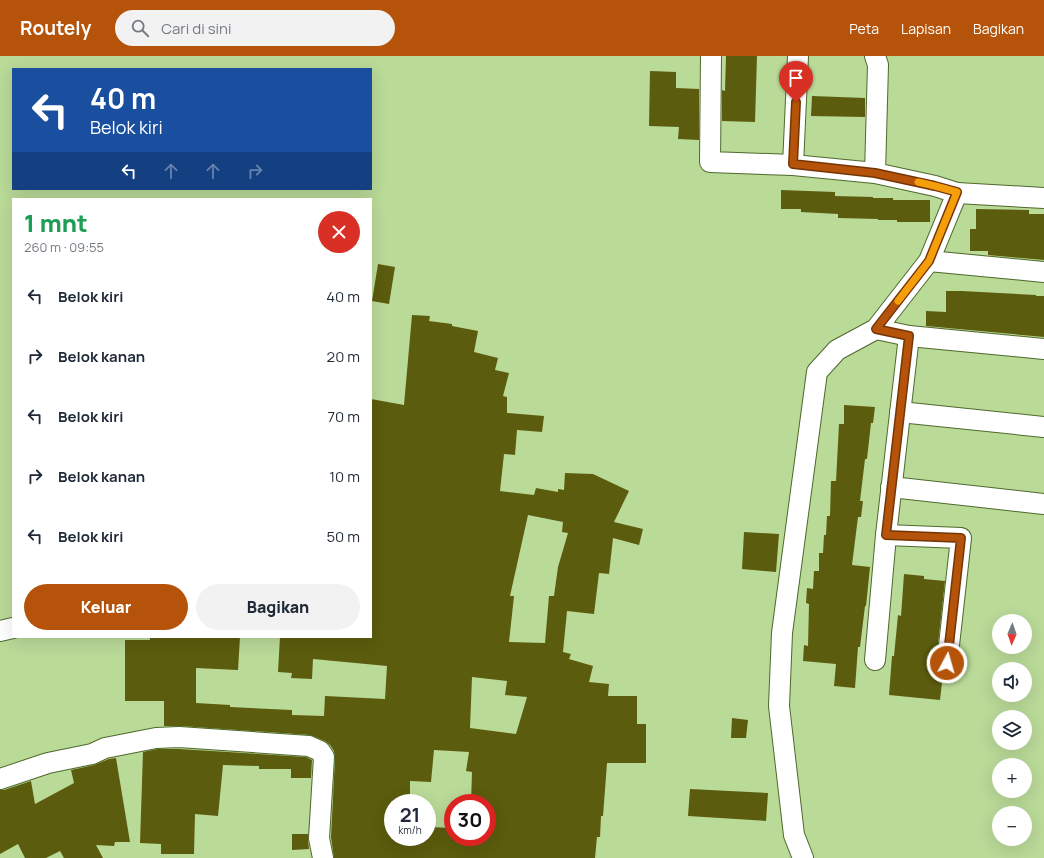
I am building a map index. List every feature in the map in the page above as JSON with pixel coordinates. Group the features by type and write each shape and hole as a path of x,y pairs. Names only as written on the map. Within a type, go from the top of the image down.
{"street":[{"path":"711,56 710,162 793,164 875,173 957,192 1044,198"},
{"path":"793,164 798,56"},
{"path":"875,56 878,65 875,173"},
{"path":"803,858 794,835 779,706 782,633 817,372 837,350 876,329 929,261 957,192"},
{"path":"929,261 1044,272"},
{"path":"876,329 909,336 1044,349"},
{"path":"874,660 891,488 909,336"},
{"path":"900,412 1044,427"},
{"path":"891,488 1044,504"},
{"path":"886,535 961,538 947,663"},
{"path":"0,631 12,628"},
{"path":"0,779 48,763 92,754 106,748 156,738 179,737 309,746 320,751 324,757 319,838 323,858"}],"building":[{"path":"726,56 757,56 755,122 722,121 722,90 725,91"},
{"path":"650,71 676,72 676,88 699,89 699,140 678,139 679,127 649,126"},
{"path":"812,96 865,98 865,117 811,116"},
{"path":"781,190 835,192 835,196 893,198 893,200 930,200 930,222 897,222 897,220 838,218 838,214 801,212 801,209 781,209"},
{"path":"976,209 1029,210 1029,214 1044,214 1044,260 988,255 988,251 970,251 970,229 976,229"},
{"path":"378,264 395,267 389,304 372,301"},
{"path":"946,291 1044,296 1044,337 926,326 926,311 946,312"},
{"path":"412,315 430,316 429,321 452,324 452,326 478,331 474,352 498,358 495,370 509,373 503,396 507,397 507,413 544,416 542,432 517,430 515,455 504,454 500,491 534,495 536,488 558,492 558,489 564,490 565,473 593,474 629,491 614,522 643,529 639,545 613,538 609,574 599,573 594,614 567,611 563,652 571,654 569,659 593,666 589,682 609,684 608,696 637,696 637,724 646,724 646,763 607,763 603,816 601,816 600,837 597,837 595,858 334,858 331,837 335,758 334,751 325,741 310,735 164,726 164,701 125,701 125,640 150,640 150,638 240,638 238,670 196,668 196,703 230,705 230,707 292,710 292,715 324,716 325,696 385,699 387,666 313,659 312,679 291,678 292,673 278,672 280,638 372,638 372,399 404,405","holes":["528,515 563,522 562,532 568,533 558,567 554,596 549,596 545,643 509,642 514,596 510,596","472,677 507,681 505,695 527,697 516,734 470,728","434,750 469,752 466,771 472,772 471,794 496,794 496,846 444,846 444,828 436,827 436,846 384,846 384,794 410,794 410,781 431,782"]},
{"path":"844,405 875,407 873,423 871,423 867,459 865,459 860,501 863,501 861,517 858,517 852,565 870,567 860,647 858,647 855,688 834,686 836,664 803,661 804,645 808,646 809,604 806,603 807,588 813,589 814,571 819,571 819,553 823,553 827,516 830,516 831,481 836,481 839,424 844,424"},
{"path":"744,532 779,534 776,572 742,569"},
{"path":"904,574 924,576 924,579 945,581 936,662 937,668 943,674 940,700 889,695 892,656 894,656 898,615 901,616"},
{"path":"732,718 748,720 746,738 731,738"},
{"path":"157,749 306,757 312,760 311,778 291,778 291,769 259,769 259,766 223,765 218,816 195,814 194,854 161,854 161,844 140,843 143,752"},
{"path":"116,758 130,842 115,842 114,846 96,845 103,858 64,858 60,851 46,858 25,858 18,844 0,854 0,790 31,781 35,804 74,783 71,770"},
{"path":"690,789 768,793 766,821 688,816"},
{"path":"292,834 308,834 309,849 292,850"}],"slow traffic":[{"path":"898,301 929,261 957,192 918,182"}],"route":[{"path":"796,102 793,164 875,173 957,192 929,261 876,329 909,336 886,535 961,538 947,663"}]}
